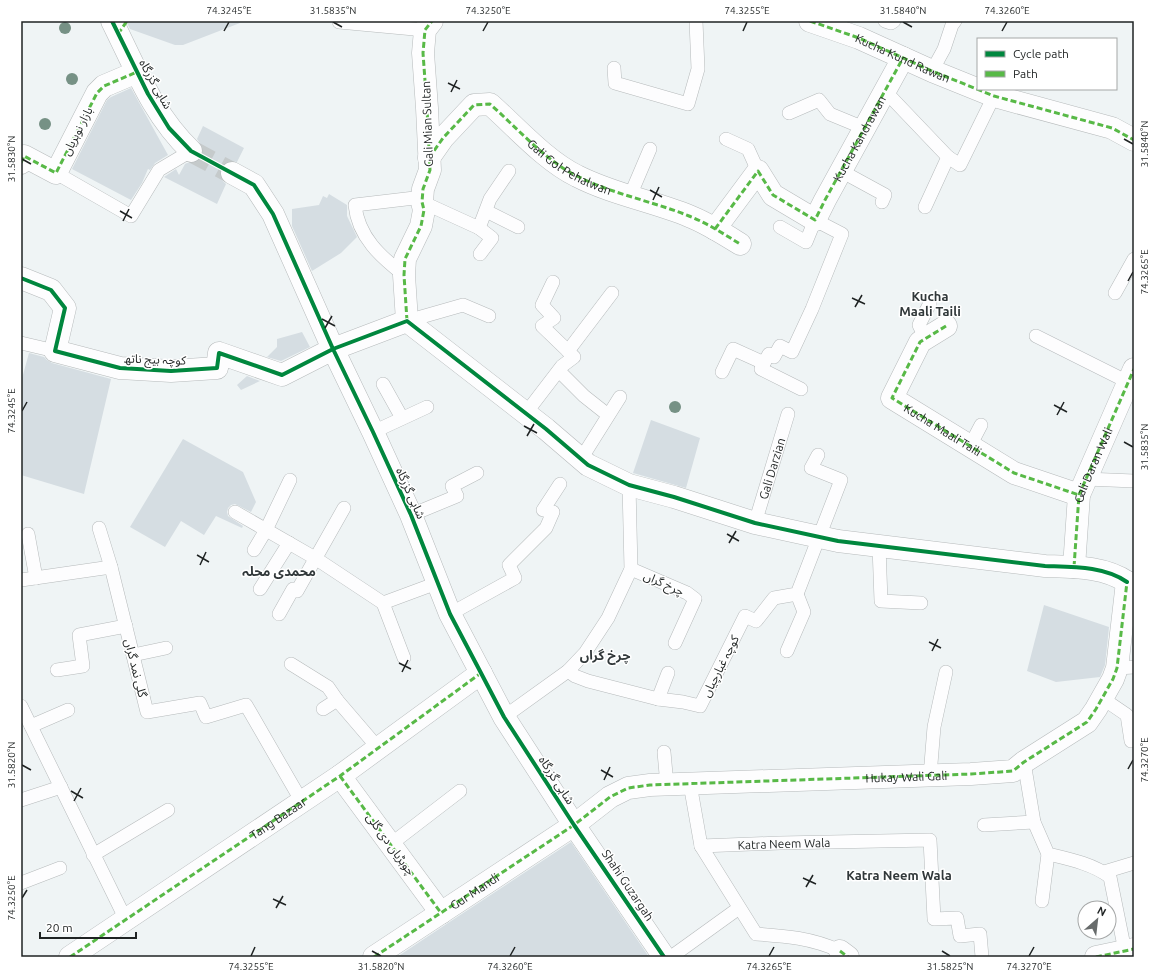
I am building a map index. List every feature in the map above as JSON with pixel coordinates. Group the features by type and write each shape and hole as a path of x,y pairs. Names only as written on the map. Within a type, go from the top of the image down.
{"street":[{"name":"Kucha Kund Rawan","path":"810,21 837,25 859,38 932,71 977,89"},
{"name":"شاہی گزرگاہ","path":"119,25 137,72 148,94 169,128 191,151"},
{"name":"Gali Mian Sultan","path":"407,321 404,275 405,259 421,226 424,210 423,189 430,170 423,53 429,25"},
{"name":"Kucha Kandrawan","path":"815,220 903,58"},
{"name":"بازار نوہریاں","path":"56,172 97,93 104,86 137,72"},
{"name":"Kucha Kund Rawan","path":"979,90 994,96 1112,128 1134,140"},
{"name":"Gali Gol Pehalwan","path":"429,158 443,138 474,105 490,104 554,162 576,176 609,190 689,216 740,244"},
{"path":"21,163 24,156 56,172"},
{"path":"715,229 758,172 773,195 815,220"},
{"name":"شاہی گزرگاہ","path":"232,173 254,185 273,214 333,349 411,515 450,614 504,717 574,825"},
{"path":"21,278 51,290 65,308 55,351"},
{"path":"333,349 407,321 526,413 588,465 629,485 674,497 755,524 819,537 879,546 1045,566 1074,567 1118,576 1130,582"},
{"name":"Kucha Maali Taili","path":"946,326 920,342 892,398 1014,473 1082,487"},
{"name":"کوچہ بیج ناتھ","path":"55,351 120,368 171,371 217,368 219,353 282,375 333,349"},
{"name":"Gali Daran Wali","path":"1074,567 1082,487 1131,375"},
{"name":"Hukay Wali Gali","path":"574,825 610,797 628,788 690,784 930,776 1013,771 1024,762 1087,722 1102,698 1125,667 1130,582"},
{"name":"Tang Bazaar","path":"76,956 126,920 340,776 481,673"},
{"name":"چوہڑیاں دی گلی","path":"340,776 441,913"},
{"name":"Gur Mandi","path":"374,957 574,825"},
{"name":"Shahi Guzargah","path":"574,825 664,957"},
{"path":"1096,957 1130,950"}],"lane":[{"path":"614,68 615,83 688,104 698,69 696,21"},
{"path":"885,21 891,23 894,21"},
{"path":"932,71 944,49 952,25 955,21"},
{"path":"339,22 429,25"},
{"path":"885,91 948,157 960,165 994,96"},
{"path":"789,113 819,100 830,114 864,128"},
{"path":"726,140 748,149 758,172"},
{"path":"630,196 650,150"},
{"path":"56,172 131,216 159,170 191,151"},
{"path":"925,207 948,157"},
{"path":"479,228 490,199 509,171"},
{"path":"841,171 885,195 882,202"},
{"path":"404,275 376,250 361,231 355,205 423,199 479,228 492,238 480,254"},
{"path":"486,211 518,227"},
{"path":"780,227 806,242 815,220 842,234 812,309 792,352 780,346 774,357 768,354 761,370 801,389"},
{"path":"1115,293 1134,259"},
{"path":"526,413 562,366 574,357 542,326 554,318 542,305 553,282"},
{"path":"568,351 612,293"},
{"path":"926,339 919,325 930,303"},
{"path":"407,321 463,305 489,316"},
{"path":"1036,336 1131,375"},
{"path":"21,343 55,351"},
{"path":"722,372 734,349 764,363"},
{"path":"558,371 584,396 608,415"},
{"path":"382,384 402,418"},
{"path":"581,459 620,397"},
{"path":"373,432 428,407"},
{"name":"Gali Darzian","path":"755,524 788,414"},
{"path":"970,446 981,425"},
{"path":"787,651 804,612 797,594 841,480 811,468 818,455"},
{"path":"411,515 457,496 452,486 477,473"},
{"path":"254,550 266,530 290,480"},
{"path":"1082,487 1134,480"},
{"path":"450,614 515,578 509,565 546,528 552,512 543,510 560,484"},
{"path":"504,717 568,671 585,653 608,618 631,569 629,485"},
{"path":"279,614 293,589 297,591 344,508"},
{"path":"235,512 289,542 384,603 404,658"},
{"name":"گلی نمد گراں","path":"100,528 147,712 200,703 206,717 246,705 302,802"},
{"path":"28,534 36,578"},
{"path":"260,589 289,542"},
{"path":"879,546 881,601 921,604"},
{"path":"21,580 111,567"},
{"name":"چرخ گراں","path":"631,569 687,593 696,599 675,643"},
{"path":"384,603 437,583"},
{"name":"کوچہ غبارچیاں","path":"568,671 575,676 588,681 658,699 700,706 745,616 756,621 774,598 797,594"},
{"path":"56,670 83,666 79,635 126,626"},
{"path":"133,655 166,648"},
{"path":"291,664 328,687 378,749"},
{"path":"930,776 934,727 946,672"},
{"path":"658,699 668,673"},
{"path":"1102,698 1127,716 1131,741"},
{"path":"323,709 337,700"},
{"path":"21,706 126,920"},
{"path":"31,726 68,710"},
{"path":"664,752 667,785"},
{"path":"1024,762 1034,822 1048,854 1042,901"},
{"path":"690,784 701,846 756,934 799,937 827,945 844,954"},
{"path":"21,800 61,786"},
{"path":"391,844 460,791"},
{"path":"93,855 168,810"},
{"path":"984,825 1034,822"},
{"name":"Katra Neem Wala","path":"701,846 930,840 934,919 957,918 960,936 980,934 982,957"},
{"path":"1048,854 1082,863 1104,872 1110,878 1130,950"},
{"path":"1104,872 1134,863"},
{"path":"21,884 60,868"},
{"path":"671,957 740,908"}],"building":[{"path":"126,21 240,21 240,23 183,45 175,45 130,29"},
{"path":"131,88 168,155 155,163 150,170 148,169 142,183 131,200 72,169 107,100"},
{"path":"203,126 244,148 237,162 226,162 221,167 221,179 226,184 217,204 164,177 176,169 179,175 185,164 194,163 200,160 203,155 203,148 197,139"},
{"path":"329,194 347,205 347,216 357,237 341,253 312,271 292,226 292,209 319,205 323,196 327,198"},
{"path":"302,332 310,347 281,361 267,357 277,347 277,339"},
{"path":"29,353 44,357 52,363 111,379 84,494 21,475 21,382"},
{"path":"247,376 260,381 241,390 237,385"},
{"path":"651,420 700,438 686,488 633,473"},
{"path":"183,439 243,472 256,502 251,512 235,504 228,508 228,516 243,526 242,528 216,516 204,535 181,521 165,547 130,527"},
{"path":"1044,605 1109,627 1105,665 1100,677 1056,682 1027,671"},
{"path":"571,842 649,957 397,957 448,923"}],"tunnel":[{"path":"191,151 232,173"}],"marked path":[{"path":"118,34 127,21"},
{"path":"407,321 404,275 405,259 421,226 424,210 422,202 423,189 430,170 423,53 425,30 432,21"},
{"path":"810,21 859,38 932,71 977,89"},
{"path":"715,229 758,171 773,195 815,220 903,58"},
{"path":"21,163 24,156 56,173 97,93 104,86 137,72"},
{"path":"979,90 994,96 1112,128 1134,140"},
{"path":"429,158 443,138 474,105 490,104 543,153 565,170 604,188 696,219 740,244"},
{"path":"946,326 920,342 892,398 1014,473 1079,495"},
{"path":"1074,567 1079,495 1134,369"},
{"path":"374,957 574,825 610,797 628,788 650,785 971,774 1013,771 1024,762 1087,722 1096,709 1113,679 1117,668 1127,582"},
{"path":"70,957 340,776 481,673"},
{"path":"340,776 441,913"},
{"path":"1096,957 1134,949"},
{"path":"840,951 848,957"}],"cycle path":[{"path":"112,21 148,94 169,128 191,151 254,185 273,214 333,349 411,515 450,614 504,717 574,825 664,957"},
{"path":"21,278 51,290 65,308 55,351 120,368 171,371 217,368 219,353 282,375 333,349 407,321 546,429 588,465 629,485 674,497 755,523 838,541 1045,566 1088,568 1108,573 1127,582"}],"district":[{"name":"Kucha Maali Taili","path":"930,304"},
{"name":"محمدی محلہ","path":"279,571"},
{"name":"چرخ گراں","path":"605,655"},
{"name":"Katra Neem Wala","path":"899,875"}]}
